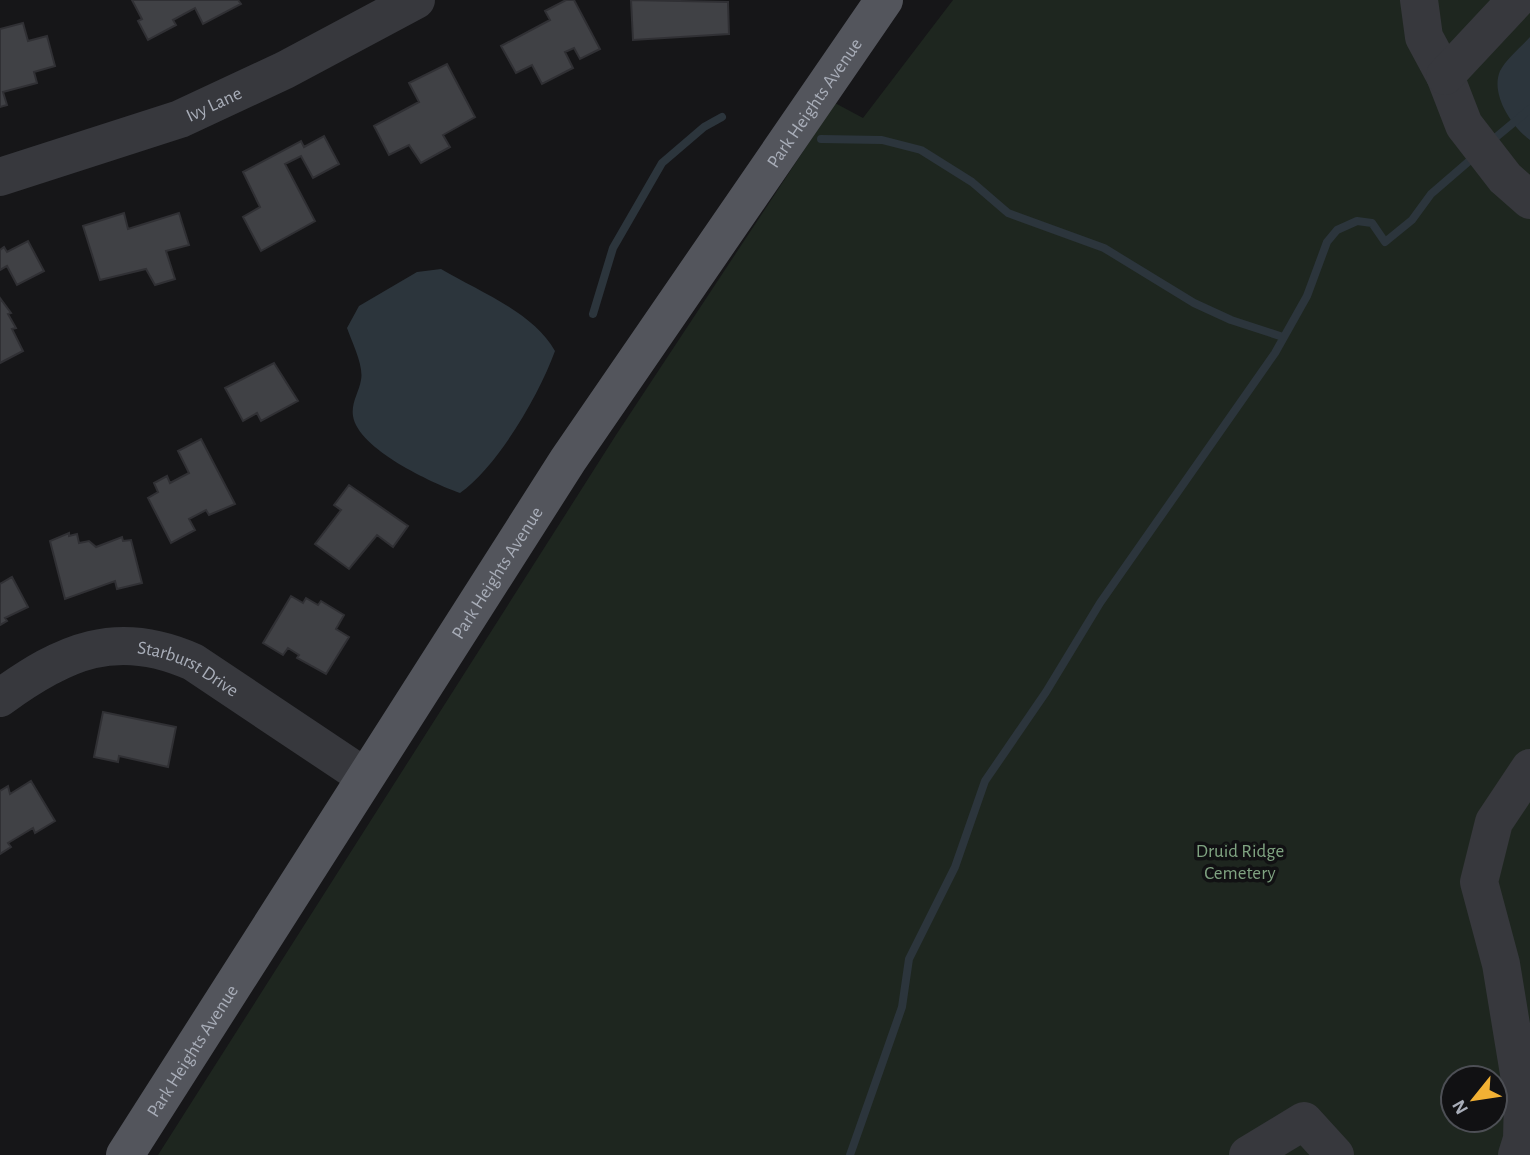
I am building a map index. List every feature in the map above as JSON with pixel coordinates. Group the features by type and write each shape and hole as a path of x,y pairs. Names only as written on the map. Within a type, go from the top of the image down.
{"main road":[{"name":"Park Heights Avenue","path":"125,1155 568,460 869,8"}],"street":[{"name":"Ivy Lane","path":"0,177 180,120 285,70 415,0"},
{"path":"1419,0 1424,37 1445,76 1464,125 1518,189"},
{"path":"1445,76 1516,0"},
{"name":"Starburst Drive","path":"0,698 32,675 84,651 134,645 165,650 193,662 365,776"},
{"path":"1517,1155 1522,1139 1524,1097 1501,964 1479,882 1494,822 1530,768"},
{"path":"1248,1155 1304,1121 1335,1155"}],"green space":[{"name":"Druid Ridge Cemetery","path":"953,0 1530,0 1530,1155 158,1155 616,435 835,103 863,118"}],"shaded area":[{"path":"1530,37 1530,140 1516,127 1504,109 1498,80 1506,62"},
{"path":"441,269 519,314 545,337 555,351 539,388 503,448 489,466 460,493 415,473 382,452 368,441 353,416 361,368 347,328 359,306 417,272"}],"building":[{"path":"132,0 238,0 241,4 203,24 195,8 173,20 176,25 148,40 138,21 142,19"},
{"path":"566,0 574,0 600,49 580,59 574,48 565,52 573,68 542,84 532,65 516,73 501,46 550,20 545,11"},
{"path":"631,0 728,2 729,34 633,40"},
{"path":"23,23 28,41 47,36 55,66 34,72 37,83 3,92 7,105 0,107 0,29"},
{"path":"447,64 475,117 443,135 450,147 421,163 409,145 389,155 374,126 419,102 409,83"},
{"path":"324,136 339,164 313,178 301,156 285,164 315,221 261,251 243,217 260,207 243,172 301,141 304,147"},
{"path":"124,213 128,229 179,213 189,245 166,251 175,279 155,285 146,269 100,280 83,226"},
{"path":"28,241 44,271 17,285 7,266 0,270 0,250 4,247 7,252"},
{"path":"0,298 11,313 8,314 16,328 12,329 23,351 0,363"},
{"path":"274,363 298,401 261,421 257,413 243,421 225,388"},
{"path":"201,439 235,504 209,515 206,510 189,519 195,530 171,543 148,498 158,492 154,483 167,476 170,483 189,473 178,451"},
{"path":"349,485 408,526 393,547 377,535 349,569 315,544 341,510 334,505"},
{"path":"69,533 69,536 77,534 79,543 89,541 96,547 122,537 123,541 131,540 142,583 117,589 115,581 65,599 50,541"},
{"path":"12,577 28,607 5,618 7,621 0,625 0,584"},
{"path":"291,596 303,603 306,598 318,605 321,601 344,615 336,629 349,637 326,674 297,658 299,655 288,648 283,655 263,643"},
{"path":"103,712 176,727 168,767 119,756 118,762 94,757"},
{"path":"31,781 55,821 35,833 33,828 8,843 11,847 0,854 0,791 8,786 10,794"}],"waterway":[{"path":"1489,143 1530,109"},
{"path":"593,314 613,248 662,163 704,127 722,117"},
{"path":"821,139 882,140 921,150 972,182 1008,213 1104,248 1194,303 1231,320 1283,337"},
{"path":"850,1155 902,1007 909,959 955,867 985,781 1046,692 1100,603 1275,353 1307,296 1327,242 1337,230 1357,221 1372,223 1385,242 1412,220 1431,194 1475,156"}]}
